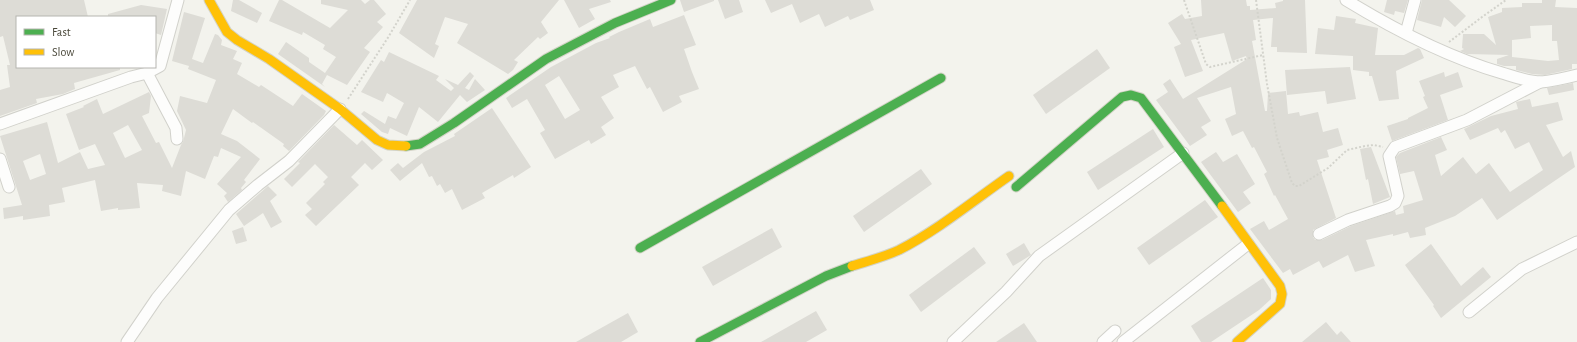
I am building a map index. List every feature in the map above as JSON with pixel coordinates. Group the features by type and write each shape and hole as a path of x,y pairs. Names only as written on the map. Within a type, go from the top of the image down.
{"street":[{"path":"0,124 117,82 147,73 160,66 178,0"},
{"path":"209,0 227,32 237,40 269,59 340,110 362,129 382,142 388,145 405,146 420,144 454,123 546,59 615,23 671,0"},
{"path":"1406,33 1415,0"},
{"path":"1349,1 1406,33 1458,59 1522,79 1540,82"},
{"path":"147,73 176,128 177,139"},
{"path":"1319,234 1348,220 1395,203 1398,196 1389,156 1392,150 1402,144 1467,120 1540,82 1577,75"},
{"path":"640,248 941,78"},
{"path":"1016,187 1122,98 1131,95 1141,98 1280,286 1282,294 1280,304 1237,342"},
{"path":"127,342 157,298 229,210 289,161 340,110"},
{"path":"954,342 1006,292 1039,256 1183,153"},
{"path":"0,159 8,187"},
{"path":"700,342 729,329 828,275 898,250 924,235 1008,176"},
{"path":"1469,312 1522,269 1577,242"},
{"path":"1124,342 1248,244"},
{"path":"1103,342 1115,331"}],"path":[{"path":"340,110 363,78 410,0"},
{"path":"1184,0 1206,64 1210,67 1263,55"},
{"path":"1256,0 1267,84 1277,138 1292,182 1295,186 1299,186 1321,174 1347,150 1374,145 1392,150"},
{"path":"1439,50 1482,16 1506,0"}],"building":[{"path":"0,0 84,0 88,16 16,16 16,68 120,68 120,70 74,83 75,89 63,94 36,99 37,103 0,116 0,90 10,87 7,65 10,65 3,36 0,37"},
{"path":"233,0 239,0 262,13 257,23 231,11"},
{"path":"279,0 282,0 330,28 348,10 321,4 321,0 361,0 365,4 370,0 374,0 386,14 377,22 383,27 364,48 370,52 347,85 327,75 322,84 325,87 278,54 286,42 309,58 309,62 325,73 336,57 323,49 325,45 303,32 302,35 269,21"},
{"path":"417,0 559,0 541,22 548,33 540,39 538,37 514,60 518,62 513,70 508,74 457,43 468,24 445,17 435,44 439,46 434,58 399,33"},
{"path":"564,0 610,0 611,2 589,9 595,19 579,28"},
{"path":"680,0 714,0 714,1 684,12"},
{"path":"718,0 739,0 743,12 725,19"},
{"path":"765,0 870,0 874,10 850,20 848,16 825,27 819,14 800,23 792,4 771,13"},
{"path":"1201,0 1246,0 1247,6 1250,6 1250,10 1276,8 1275,3 1283,0 1305,0 1307,53 1277,52 1277,47 1271,47 1273,18 1253,20 1256,40 1252,41 1265,111 1267,111 1268,93 1286,91 1288,114 1299,112 1300,116 1318,112 1323,132 1338,128 1343,145 1327,150 1329,157 1317,160 1336,218 1313,230 1313,237 1315,240 1322,240 1351,226 1395,211 1396,215 1404,213 1403,206 1423,200 1414,171 1400,174 1396,157 1400,153 1441,137 1447,150 1435,155 1441,176 1463,157 1476,174 1489,163 1510,192 1543,170 1529,142 1515,149 1505,130 1501,133 1498,128 1470,140 1464,129 1491,116 1518,109 1516,102 1530,99 1532,107 1558,102 1563,120 1546,125 1563,157 1571,151 1575,167 1497,220 1482,198 1455,216 1425,228 1426,235 1410,238 1408,232 1366,240 1375,266 1355,272 1348,255 1323,268 1319,261 1293,275 1290,269 1283,273 1250,229 1264,221 1269,230 1288,219 1275,195 1274,196 1264,174 1267,172 1254,147 1252,148 1243,131 1232,136 1225,119 1236,114 1231,87 1197,98 1211,121 1201,127 1207,135 1190,146 1156,100 1168,92 1163,84 1170,79 1183,99 1247,59 1246,56 1232,61 1224,33 1191,40 1203,71 1185,77 1174,47 1181,44 1168,23 1182,14 1185,19 1202,16"},
{"path":"1387,0 1408,0 1404,13 1395,11 1394,15 1384,12"},
{"path":"1422,0 1449,0 1466,16 1455,27 1444,17 1441,27 1417,20"},
{"path":"1542,0 1556,0 1555,7 1577,8 1577,64 1572,64 1572,69 1545,75 1532,74 1516,70 1516,66 1504,66 1497,64 1497,59 1509,55 1467,54 1460,51 1464,49 1462,48 1463,34 1484,34 1496,45 1488,17 1502,12 1502,8 1522,7 1522,3 1542,3","holes":["1552,25 1552,41 1557,41 1559,60 1548,61 1512,57 1512,40 1531,38 1530,26"]},
{"path":"141,5 167,9 161,35 156,33 156,16 108,16 108,14"},
{"path":"184,12 205,18 192,59 203,63 215,34 218,35 222,40 221,45 237,51 233,59 242,63 237,74 259,87 261,85 293,106 302,94 326,111 324,115 289,151 283,146 284,144 233,109 221,134 237,141 260,159 244,180 246,182 241,188 242,190 228,202 224,196 227,193 217,184 241,157 221,148 218,157 214,156 205,179 186,171 181,196 162,191 163,185 137,183 140,208 118,210 118,208 101,211 95,180 62,188 65,202 49,205 50,216 23,220 23,216 4,219 3,208 22,205 0,136 47,122 58,163 80,152 88,169 105,165 95,144 79,150 66,114 84,107 83,106 97,99 103,114 149,92 151,96 149,113 142,116 156,143 159,142 172,168 183,142 186,130 177,111 180,96 207,103 216,80 188,69 189,66 172,61","holes":["128,125 142,150 125,158 113,133","40,154 46,174 30,180 23,161"]},
{"path":"684,15 696,45 684,49 699,89 679,96 682,102 663,112 650,87 647,89 635,66 613,75 619,87 601,97 614,118 601,127 606,135 591,144 589,140 555,159 540,133 545,130 527,99 512,108 506,98 551,67 596,43 650,19 653,27","holes":["559,76 580,110 565,119 545,85"]},
{"path":"1336,16 1356,19 1355,23 1378,28 1375,55 1404,55 1418,48 1420,49 1424,58 1396,71 1399,99 1379,101 1372,76 1369,76 1369,72 1353,70 1353,56 1315,54 1318,28 1334,30"},
{"path":"1097,49 1110,68 1046,114 1033,95"},
{"path":"389,52 439,76 436,80 451,91 454,88 445,79 458,85 470,72 474,76 465,88 469,90 475,79 485,90 467,102 460,95 438,122 419,107 407,136 390,128 388,134 382,132 361,114 364,111 385,124 388,116 396,119 404,103 387,93 383,102 361,92 381,60 384,62"},
{"path":"1350,67 1356,99 1327,104 1325,91 1287,95 1285,70"},
{"path":"1444,72 1445,77 1458,72 1463,87 1440,95 1448,120 1392,141 1387,126 1408,119 1428,108 1423,97 1425,96 1419,81"},
{"path":"1573,83 1574,90 1549,95 1547,88"},
{"path":"492,108 531,167 514,178 513,175 482,193 485,198 462,210 452,189 445,193 440,184 437,186 432,176 429,177 422,163 400,181 390,170 398,163 403,168 424,152 455,136 454,134"},
{"path":"334,125 357,145 362,140 383,160 372,170 365,163 351,177 359,185 316,226 305,215 312,209 306,203 325,184 323,182 328,177 315,164 292,187 284,179 300,163 298,162"},
{"path":"1153,129 1164,147 1098,190 1087,172"},
{"path":"1371,147 1390,197 1373,204 1368,179 1366,180 1360,149"},
{"path":"1216,152 1223,162 1237,154 1255,184 1243,192 1251,203 1238,212 1201,162"},
{"path":"921,169 932,184 864,232 853,216"},
{"path":"268,186 277,195 270,201 282,222 271,228 263,213 244,226 236,214"},
{"path":"1205,200 1218,217 1149,265 1137,248"},
{"path":"243,227 247,241 236,244 232,231"},
{"path":"772,228 782,247 713,286 702,267"},
{"path":"1024,243 1031,255 1013,266 1006,254"},
{"path":"1431,244 1461,286 1483,267 1491,277 1441,318 1433,306 1434,305 1405,265"},
{"path":"974,247 986,263 921,312 909,295"},
{"path":"1263,278 1271,290 1271,299 1259,310 1211,342 1201,342 1191,326"},
{"path":"816,311 827,330 806,342 761,342"},
{"path":"628,313 638,332 621,342 576,342"},
{"path":"1326,322 1337,335 1341,331 1351,342 1302,342"},
{"path":"1024,323 1037,342 996,342"}],"traffic: fast":[{"path":"406,146 420,144 454,123 546,59 615,23 671,0"},
{"path":"640,248 941,78"},
{"path":"1016,187 1122,97 1131,95 1141,98 1222,206"},
{"path":"700,342 826,276 852,266"}],"traffic: slow":[{"path":"209,0 227,32 237,40 269,59 340,109 377,140 388,145 406,146"},
{"path":"852,266 888,255 913,242 1009,176"},
{"path":"1222,206 1280,286 1282,294 1280,304 1237,342"}]}
